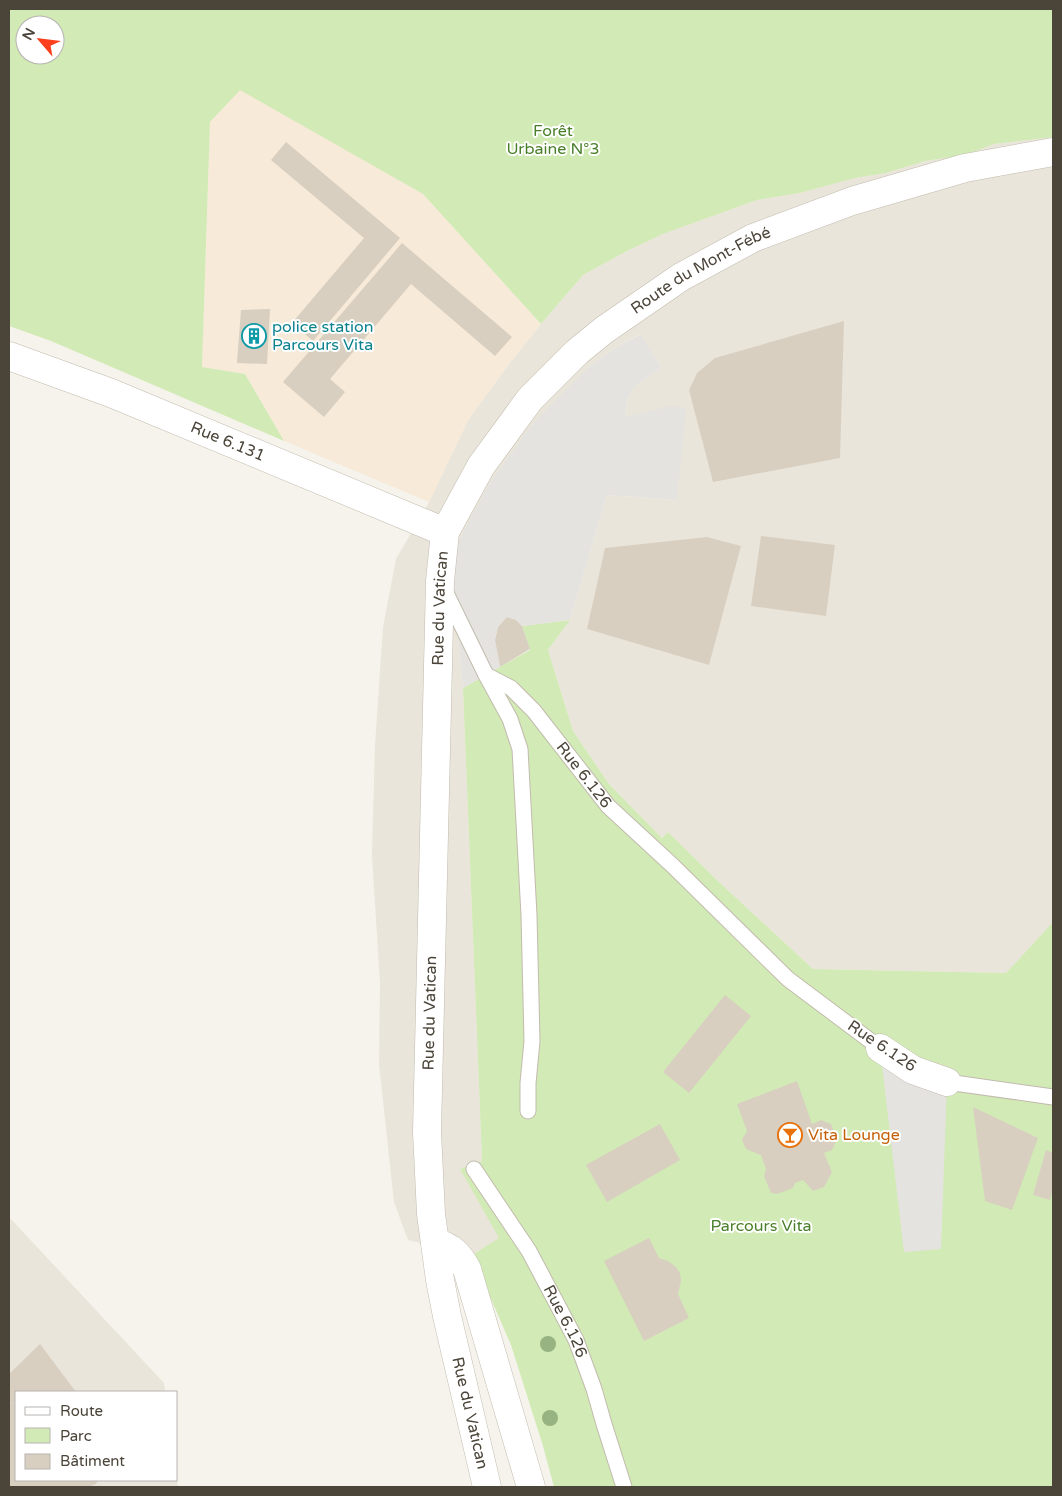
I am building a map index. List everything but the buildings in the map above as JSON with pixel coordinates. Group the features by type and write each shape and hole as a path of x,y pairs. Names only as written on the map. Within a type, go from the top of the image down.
{"street":[{"name":"Route du Mont-Fébé","path":"445,532 481,466 530,399 577,352 604,330 681,277 753,238 852,201 966,168 1053,152"},
{"name":"Rue 6.131","path":"9,356 111,393 445,532"},
{"name":"Rue du Vatican","path":"445,532 440,581 427,1132 431,1214 440,1280 486,1487"},
{"name":"Rue 6.126","path":"880,1048 913,1070 947,1082"},
{"path":"435,1242 446,1246 460,1256 467,1269 531,1487"}],"lane":[{"path":"440,581 510,719 520,749 530,944 532,1041 528,1083 528,1111"},
{"name":"Rue 6.126","path":"486,675 511,688 528,705 608,806 673,866 788,979 880,1048"},
{"name":"Rue 6.126","path":"947,1082 1053,1097"},
{"name":"Rue 6.126","path":"474,1169 529,1251 576,1340 594,1390 624,1487"}],"shaded area":[{"path":"240,89 423,194 541,324 468,420 429,502 284,441 245,374 202,367 210,122"},
{"path":"1053,137 1053,922 1006,973 813,969 668,832 662,838 609,784 573,731 548,650 570,620 607,495 677,500 639,414 625,417 627,400 635,386 661,368 640,334 590,366 452,577 463,688 482,1161 460,1169 500,1238 472,1255 408,1240 394,1202 379,1064 380,984 372,855 375,745 383,627 396,559 429,502 468,420 508,365 583,275 627,251 663,234 757,200 800,193 855,178 886,173 925,161 966,155 994,144"},
{"path":"641,334 661,368 635,386 627,400 625,417 671,406 686,408 677,500 607,495 570,620 522,626 516,620 507,617 498,627 495,640 500,667 463,688 452,577 456,546 489,484 533,423 590,366 617,347"},
{"path":"880,1048 947,1082 941,1249 904,1252"},
{"path":"9,1217 164,1383 165,1391 15,1391 15,1481 177,1481 178,1487 9,1487"}],"green space":[{"name":"Forêt Urbaine N°3","path":"9,9 1053,9 1053,137 994,144 966,155 925,161 886,173 855,178 800,193 757,200 663,234 583,275 541,324 423,194 240,90 210,122 202,367 245,374 284,441 51,341 9,326"},
{"name":"Parcours Vita","path":"570,620 548,650 573,731 609,784 662,838 668,832 813,969 1006,973 1053,922 1053,1487 554,1487 511,1345 472,1255 499,1238 460,1169 482,1161 463,688 530,650 522,626"}],"place":[{"name":"police station Parcours Vita","path":"254,336"},
{"name":"Vita Lounge","path":"790,1135"}]}
